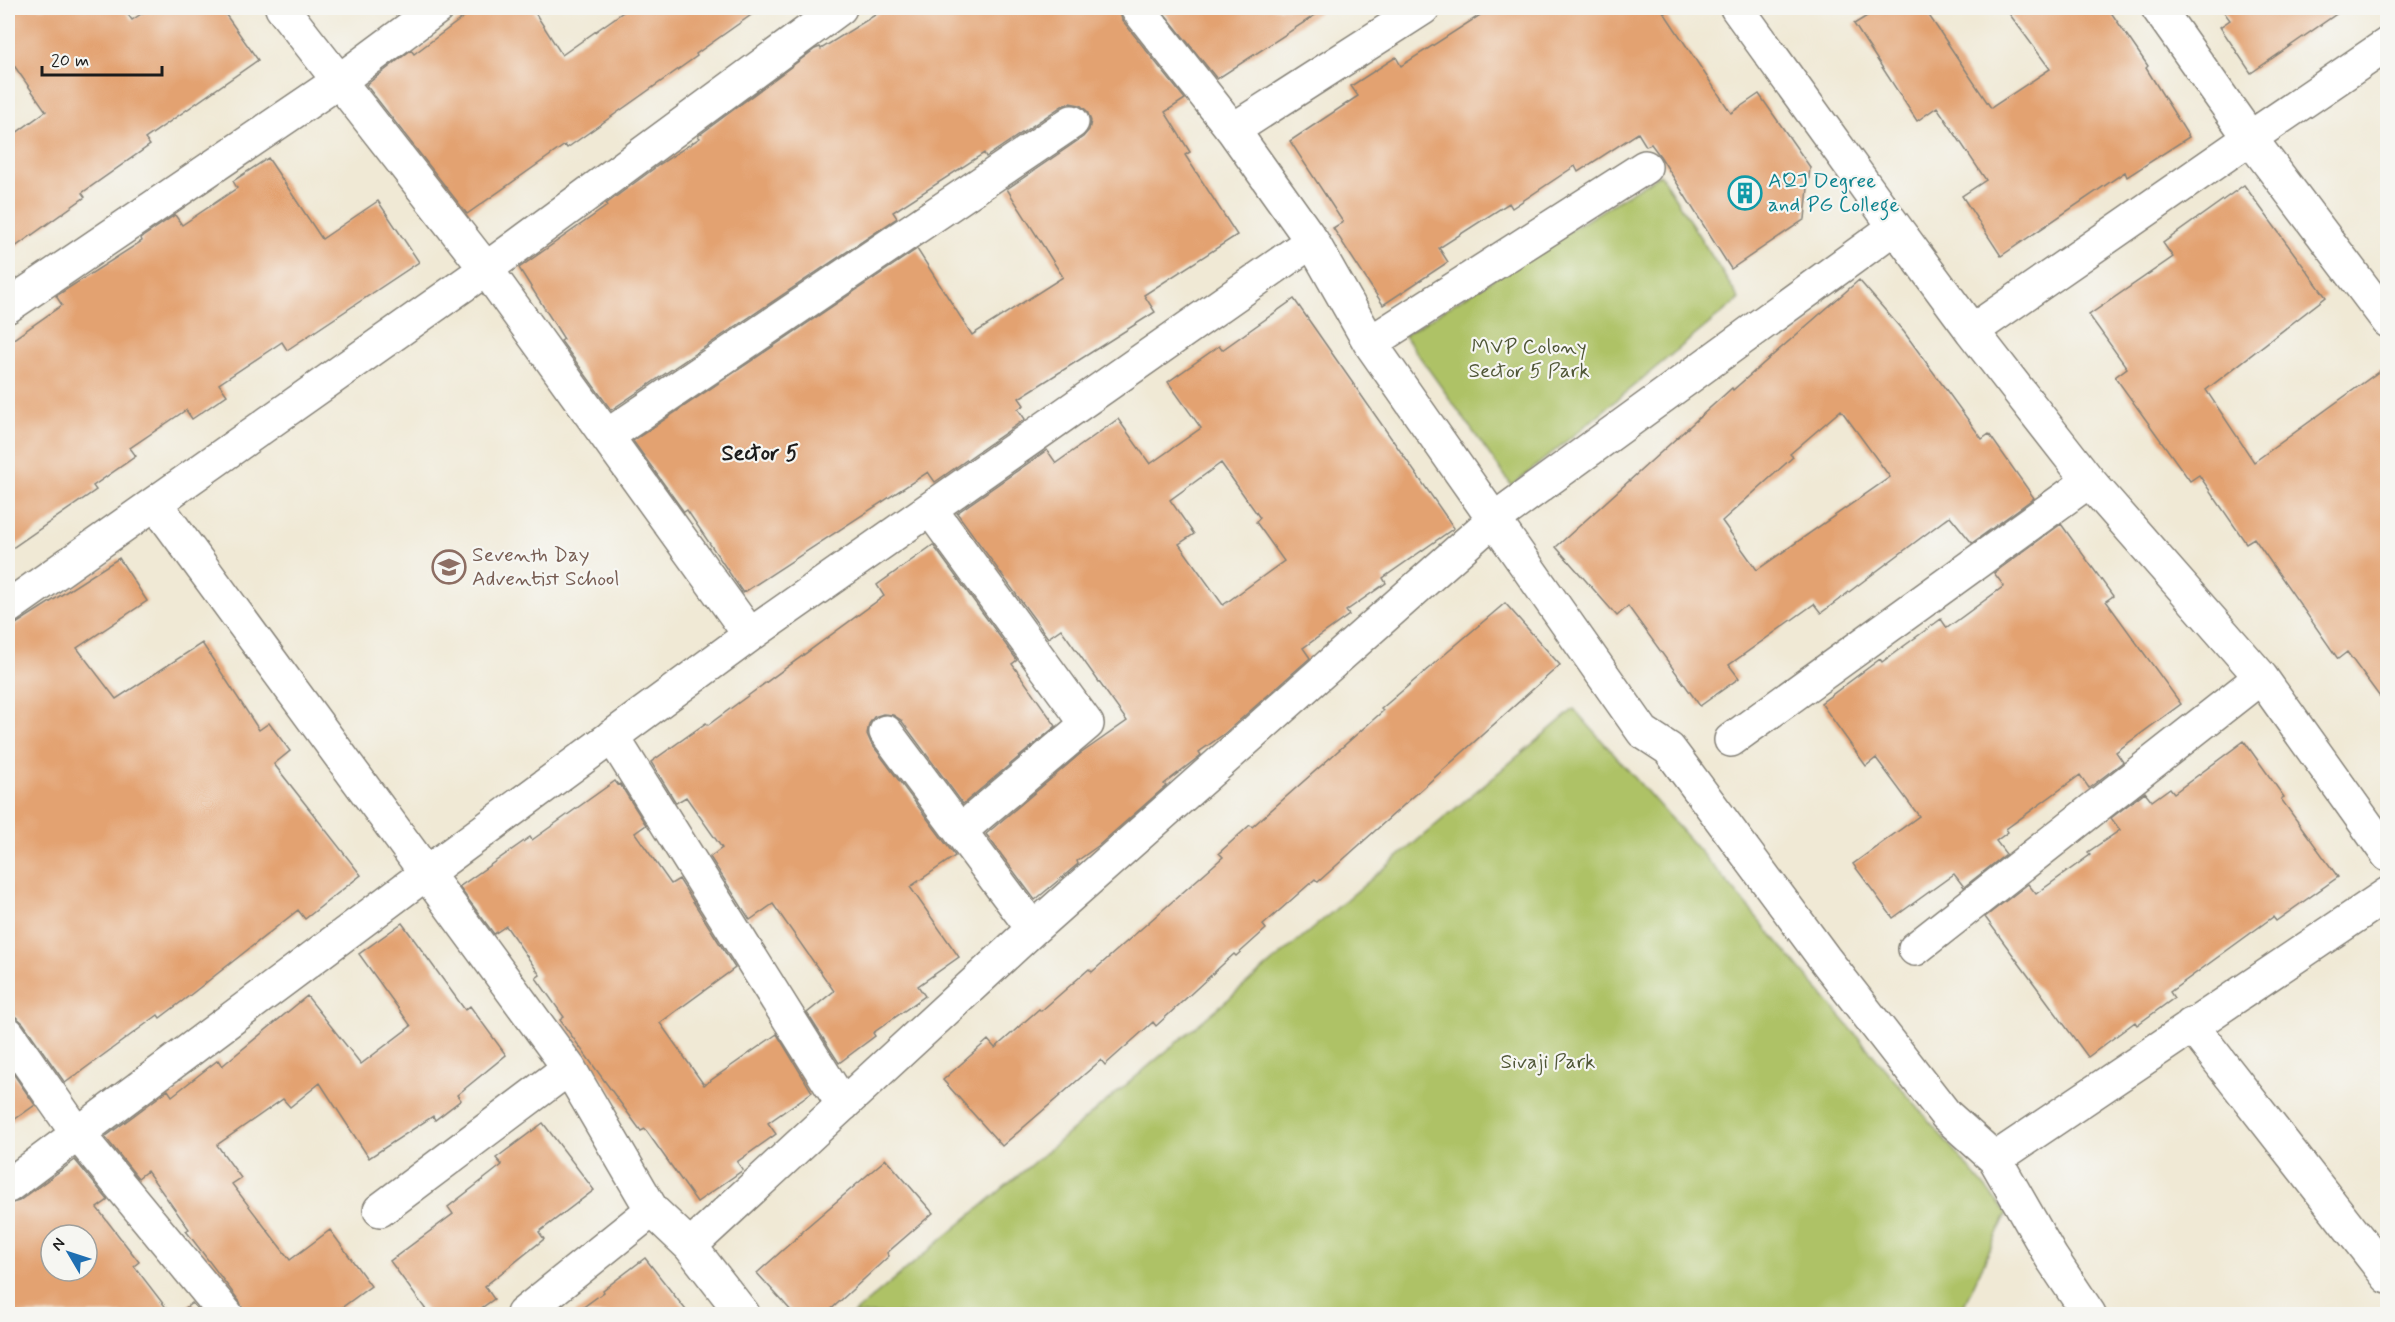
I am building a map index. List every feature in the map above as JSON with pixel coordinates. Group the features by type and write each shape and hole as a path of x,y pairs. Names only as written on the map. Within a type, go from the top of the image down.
{"street":[{"path":"282,8 486,269 750,635"},
{"path":"8,306 339,81 437,8"},
{"path":"8,607 486,269 840,8"},
{"path":"1137,8 1233,130 1312,241 1370,343 1643,732 1669,749 1824,958 1946,1115 1995,1159 2051,1257 2089,1314"},
{"path":"1233,130 1423,8"},
{"path":"1737,8 1972,331 2090,481 2261,677 2388,855"},
{"path":"2158,8 2250,138 2388,321"},
{"path":"1972,331 2388,44"},
{"path":"607,436 1072,122"},
{"path":"1370,343 1645,167"},
{"path":"690,1246 1033,928 1493,520 1895,228"},
{"path":"8,1186 425,874 750,635 1312,241"},
{"path":"1731,740 2090,481"},
{"path":"156,503 569,1068 652,1210 690,1246 743,1314"},
{"path":"930,508 1087,724 960,831"},
{"path":"1915,949 2261,677"},
{"path":"886,732 1033,928"},
{"path":"612,736 843,1105"},
{"path":"1995,1159 2388,894"},
{"path":"2191,1025 2388,1276"},
{"path":"8,1034 77,1133 226,1314"},
{"path":"380,1210 569,1068"},
{"path":"523,1314 652,1210"}],"green space":[{"name":"MVP Colony Sector 5 Park","path":"1660,174 1739,299 1512,486 1404,335"},
{"name":"Sivaji Park","path":"1574,709 1726,881 2007,1213 1960,1314 853,1314"}],"building":[{"path":"8,8 123,8 132,20 150,8 221,8 258,60 145,139 150,145 82,193 85,197 8,252 8,139 46,111 8,57"},
{"path":"476,8 532,8 562,55 629,8 761,8 567,148 565,145 467,214 366,85 411,50 414,54"},
{"path":"886,8 1119,8 1122,20 1185,99 1165,112 1190,152 1185,155 1237,235 1144,295 1155,312 1019,398 1024,405 1018,409 1025,419 935,482 928,472 743,593 687,510 684,512 633,441 917,249 972,335 1063,277 1007,189 1083,137 1089,130 1091,121 1087,111 1080,105 1070,103 1062,106 986,157 984,153 893,212 897,218 611,410 561,341 564,339 519,268 607,206 606,204 660,164 700,138 698,136 815,49 820,47 821,49"},
{"path":"1160,8 1326,8 1217,79"},
{"path":"1491,8 1661,8 1731,113 1759,94 1810,167 1805,219 1731,269 1660,156 1651,144 1646,146 1638,133 1578,172 1575,166 1512,208 1509,203 1439,248 1448,262 1383,305 1333,228 1343,222 1290,141 1358,96 1351,86 1396,57 1401,66"},
{"path":"1880,8 1924,8 1991,108 2050,69 2005,8 2108,8 2148,66 2146,68 2189,137 2127,177 2125,172 2001,256 1962,196 1986,180 1937,107 1917,121 1854,24"},
{"path":"2221,8 2345,8 2251,73 2220,27 2230,20"},
{"path":"268,158 322,239 378,201 419,262 287,350 282,342 219,384 227,395 192,419 186,410 130,448 136,456 93,486 96,490 8,551 8,343 62,305 56,296 142,241 141,238 175,215 182,225 237,188 233,181"},
{"path":"2244,185 2326,297 2206,390 2254,462 2388,365 2388,708 2347,652 2338,659 2254,538 2246,543 2199,475 2190,481 2115,377 2127,368 2089,315 2173,257 2163,243"},
{"path":"1859,280 1904,332 1982,439 1989,434 2034,498 1972,543 1950,516 1821,613 1814,604 1729,665 1739,678 1700,706 1628,606 1617,616 1556,547 1732,388 1733,390","holes":["1841,410 1890,477 1757,570 1722,521 1793,457 1790,454"]},
{"path":"1294,299 1454,528 1383,578 1386,583 1346,611 1349,615 1303,648 1310,658 1224,734 1199,752 1201,755 1164,784 1166,786 1098,846 1077,861 1078,864 1035,900 986,834 1080,754 1127,721 1061,629 1048,638 957,513 1047,450 1056,463 1118,419 1150,464 1201,428 1168,382 1219,346 1222,350","holes":["1221,463 1260,518 1256,522 1284,561 1223,605 1179,544 1194,534 1170,500"]},
{"path":"2061,524 2113,596 2106,601 2181,704 2116,752 2123,762 2089,788 2080,775 2006,829 2008,832 1996,841 2006,854 1964,887 1954,874 1893,918 1853,864 1919,816 1876,758 1866,766 1821,703 1880,659 1882,662 1941,619 1947,628 2004,586 1994,573"},
{"path":"933,545 1017,660 1012,664 1056,726 963,804 901,720 893,715 883,714 874,717 869,724 867,734 871,743 955,856 910,887 959,957 918,986 925,996 873,1033 875,1036 839,1063 807,1013 834,991 773,904 750,920 710,857 722,848 686,797 676,803 651,762 706,723 708,725 884,596 877,585"},
{"path":"119,558 147,601 77,648 116,699 202,643 259,730 269,723 290,751 274,764 361,875 305,919 298,910 160,1018 158,1015 65,1083 23,1023 16,1017 8,1015 8,629"},
{"path":"1505,603 1560,665 1318,882 1315,879 1263,925 1266,929 1236,956 1234,954 1156,1026 1153,1022 1105,1065 1101,1060 1002,1146 943,1080 988,1040 995,1048 1089,969 1092,972 1223,857 1219,853 1250,825 1252,827 1383,711 1381,709"},
{"path":"2244,741 2284,797 2281,799 2338,877 2276,921 2273,917 2170,992 2174,998 2137,1025 2135,1022 2088,1057 1985,917 2028,884 2036,894 2090,855 2088,852 2120,830 2111,818 2145,792 2152,801 2170,788 2174,793"},
{"path":"615,781 618,785 620,784 646,825 635,833 671,884 679,879 735,968 660,1023 704,1085 777,1034 812,1092 768,1123 776,1134 737,1162 743,1170 697,1202 645,1129 641,1131 560,1020 564,1017 536,978 540,975 506,926 494,934 459,887 530,837 532,840"},
{"path":"402,923 465,1010 470,1006 506,1055 457,1095 461,1100 435,1120 433,1116 369,1158 320,1083 290,1107 283,1099 217,1145 241,1178 232,1184 290,1260 330,1230 371,1286 333,1314 244,1314 240,1302 186,1231 189,1229 147,1171 138,1178 105,1137 168,1090 172,1096 218,1060 222,1066 307,996 361,1064 411,1026 359,954"},
{"path":"8,1066 35,1105 8,1124"},
{"path":"543,1123 594,1190 539,1232 544,1239 485,1286 494,1299 473,1314 429,1314 390,1261 453,1214 448,1207 502,1165 496,1158"},
{"path":"886,1159 933,1213 887,1253 889,1256 826,1314 794,1314 757,1273"},
{"path":"75,1160 108,1200 97,1208 139,1262 134,1266 171,1314 8,1314 8,1204 19,1201"},
{"path":"645,1258 689,1314 574,1314 604,1292 603,1290"},
{"path":"192,1303 202,1314 177,1314"}],"place":[{"name":"AQJ Degree and PG College","path":"1745,193"},
{"name":"Seventh Day Adventist School","path":"449,567"}],"district":[{"name":"Sector 5","path":"760,454"}]}
